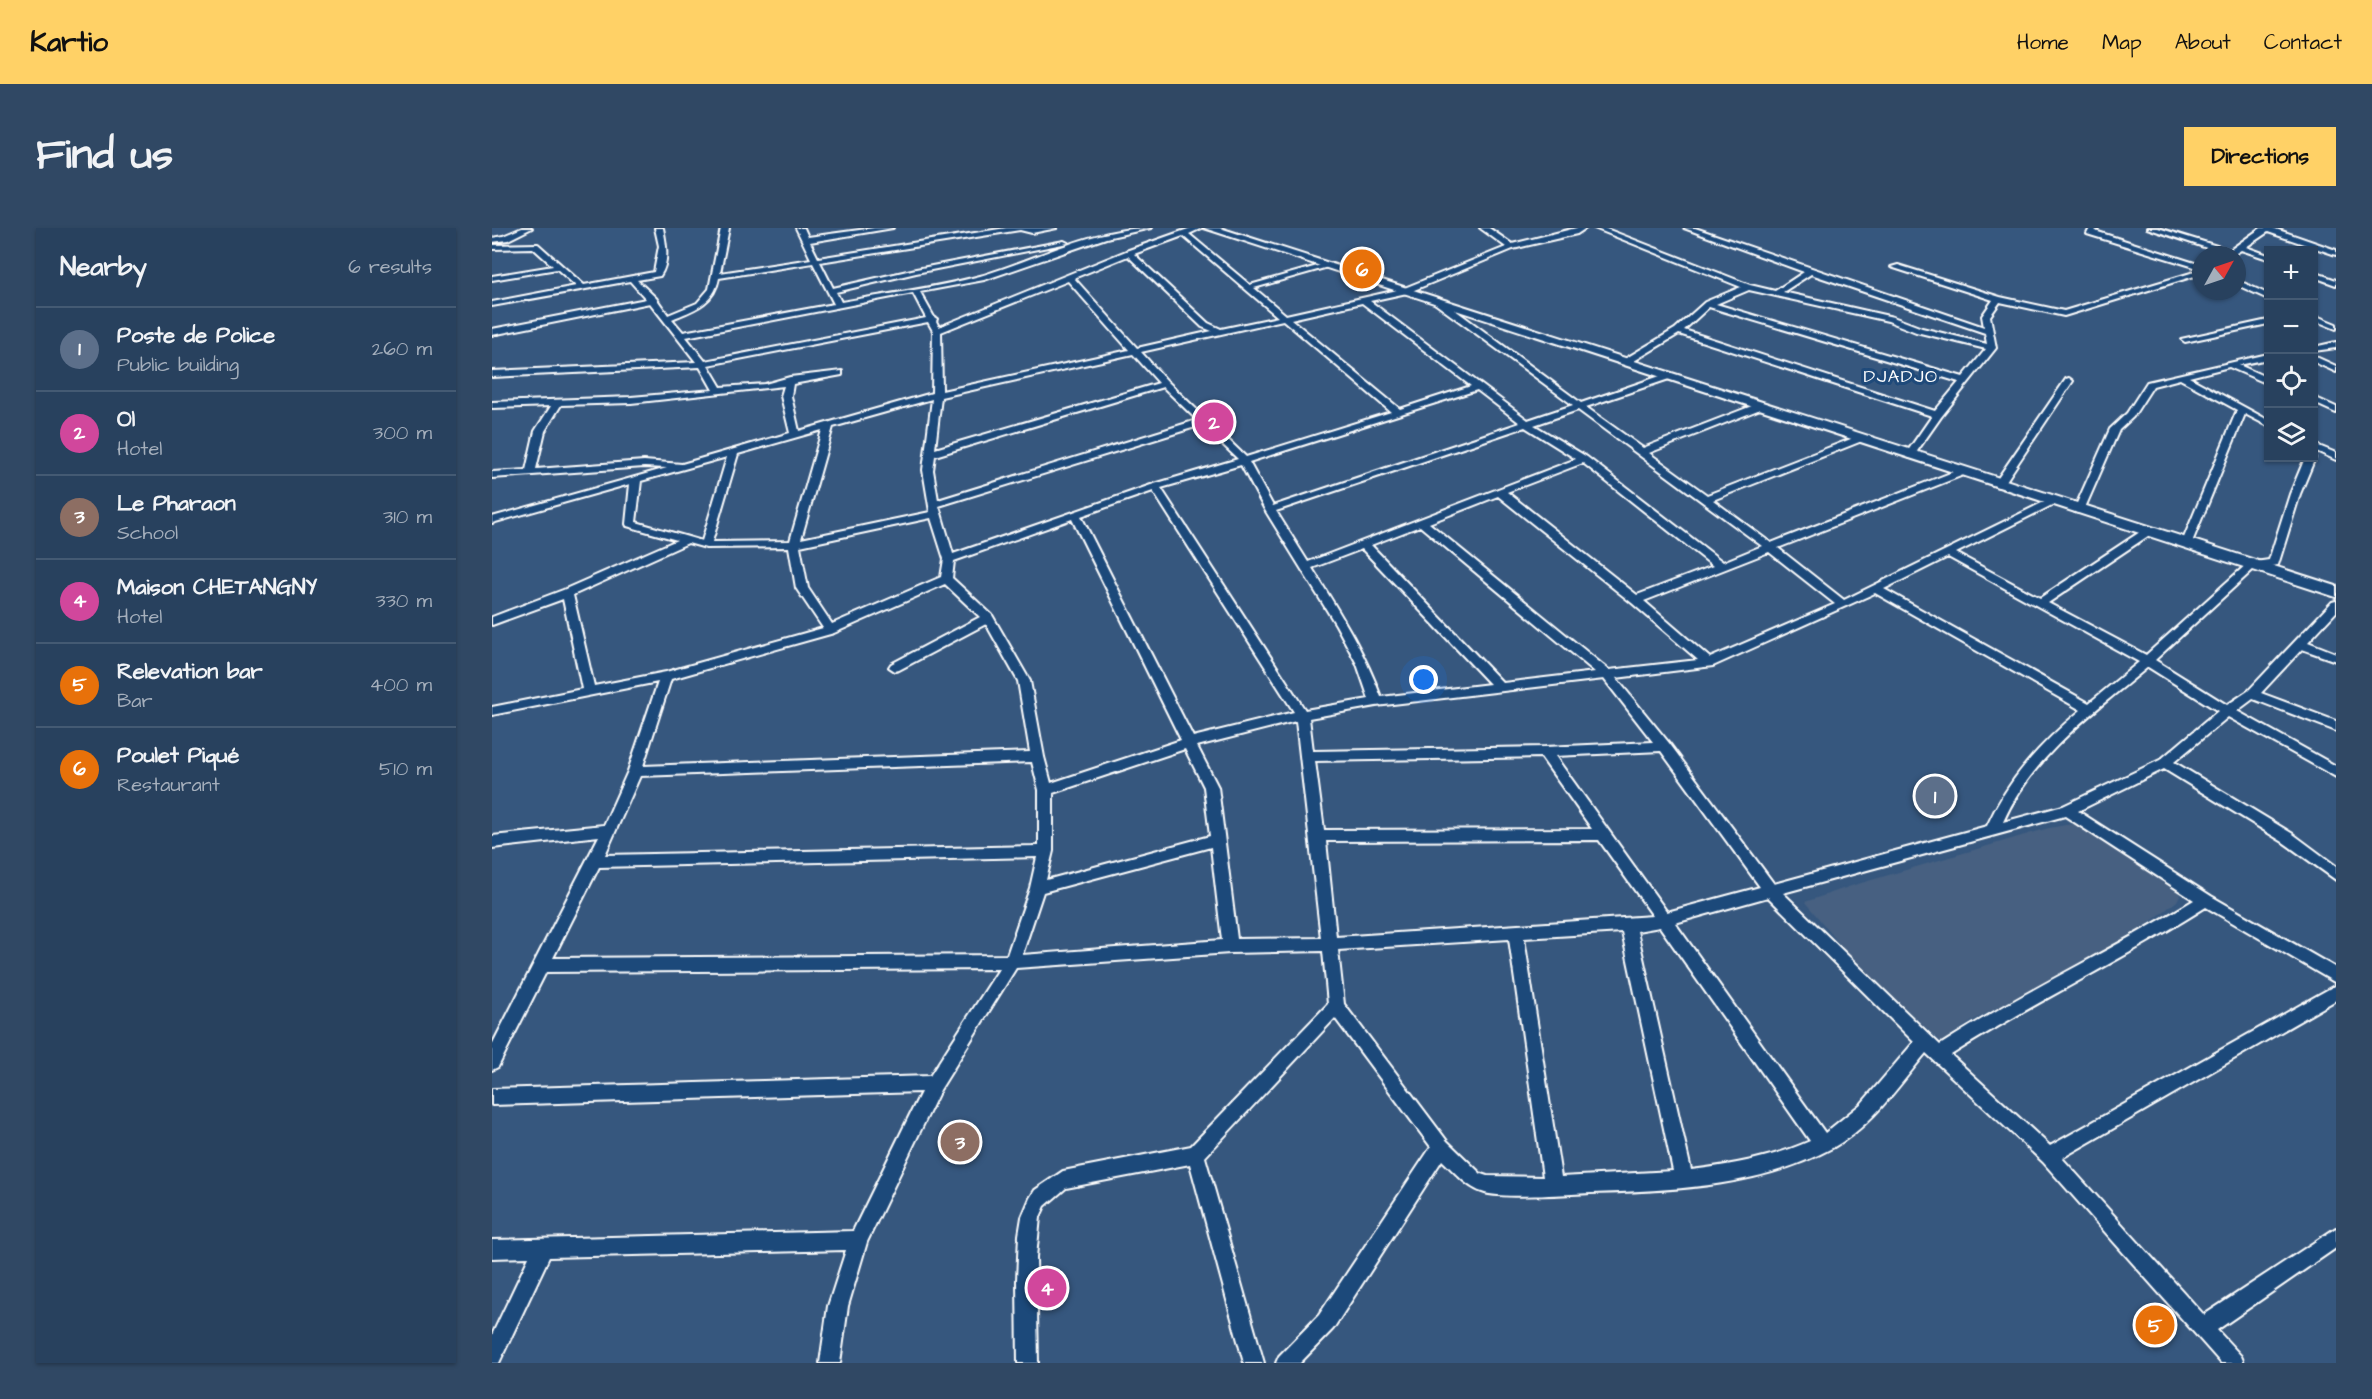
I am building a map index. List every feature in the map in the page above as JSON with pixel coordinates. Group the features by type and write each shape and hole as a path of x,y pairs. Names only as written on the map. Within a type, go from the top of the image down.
{"main road":[{"path":"1209,228 1436,300 1859,440 2336,592"}],"street":[{"path":"492,240 505,238 528,228"},
{"path":"492,304 652,275 660,270 663,246 659,228"},
{"path":"668,318 700,305 713,289 725,228"},
{"path":"800,228 839,306"},
{"path":"806,240 849,230 889,228"},
{"path":"717,276 817,262 1020,228 1032,231 1053,228"},
{"path":"831,291 972,260 1147,228"},
{"path":"492,374 701,364 935,325 1069,278 1198,228"},
{"path":"1484,228 1511,247"},
{"path":"492,520 937,395 1404,291 1511,247 1582,228"},
{"path":"1598,228 1748,287 1890,319 1919,330 1992,348"},
{"path":"1688,228 1809,272 1990,332"},
{"path":"2094,228 2090,231 2093,234 2192,264"},
{"path":"2151,228 2206,246"},
{"path":"2244,246 2267,228 2335,252"},
{"path":"1184,232 1397,412"},
{"path":"681,335 981,278 1104,236"},
{"path":"492,247 536,246 583,288"},
{"path":"2246,249 2264,256"},
{"path":"1129,253 1205,325 1222,333"},
{"path":"1250,287 1325,266"},
{"path":"492,278 558,267"},
{"path":"1895,267 2046,312 2069,314 2192,275"},
{"path":"1778,292 1809,272"},
{"path":"2318,276 2336,283"},
{"path":"1069,278 1165,384 1243,459 1270,510 1342,625 1363,664 1376,702"},
{"path":"632,279 668,318 719,390"},
{"path":"2246,286 2264,295"},
{"path":"1626,362 1678,331 1708,304 1748,287"},
{"path":"916,291 935,325 937,395 928,470 934,509 950,559 946,579"},
{"path":"1910,455 1937,415 1992,348 1986,316 1998,299"},
{"path":"492,332 653,300"},
{"path":"1363,300 1528,425 1584,459 1722,567"},
{"path":"1436,300 1578,407 1706,499 1843,605"},
{"path":"1708,304 1966,381"},
{"path":"2318,319 2336,327"},
{"path":"2185,339 2264,323"},
{"path":"1678,331 1937,415"},
{"path":"2318,348 2336,345"},
{"path":"2079,510 2115,429 2130,415 2150,384 2264,358"},
{"path":"2318,361 2336,369"},
{"path":"2230,364 2264,379"},
{"path":"738,390 839,373"},
{"path":"1270,510 1669,376"},
{"path":"2180,376 2264,421"},
{"path":"790,380 786,396 795,436"},
{"path":"1999,484 2069,381"},
{"path":"930,454 1165,384"},
{"path":"950,559 1155,487 1333,434 1478,387"},
{"path":"492,405 712,394 719,390 786,396"},
{"path":"530,472 540,430 558,402"},
{"path":"2318,402 2336,410"},
{"path":"1642,452 1760,406"},
{"path":"2187,544 2242,409"},
{"path":"636,480 631,524 706,545 794,543 934,509 1205,421"},
{"path":"828,427 794,543 802,588 830,630"},
{"path":"1706,499 1859,440"},
{"path":"2318,450 2336,457"},
{"path":"706,545 734,451"},
{"path":"1305,567 1366,546 1421,522 1584,459"},
{"path":"1992,831 1999,810 2027,769 2090,709 2147,661 2252,565 2274,563 2295,494 2308,462"},
{"path":"492,475 663,463 682,467"},
{"path":"1636,600 1962,472"},
{"path":"1155,487 1302,715 1318,836 1336,1005 1441,1147 1475,1180 1487,1185 1553,1186 1684,1180 1725,1175 1786,1160 1823,1144 1858,1119 1925,1042"},
{"path":"1500,492 1636,600 1710,663"},
{"path":"1046,790 1188,743 1302,715 1376,702 1710,663 1843,605 2052,501"},
{"path":"1075,514 1211,787 1230,946"},
{"path":"1421,522 1608,676 1664,746 1771,891 1925,1042 2049,1156 2234,1363"},
{"path":"2040,603 2146,532"},
{"path":"492,621 567,593 686,540"},
{"path":"1366,546 1501,688"},
{"path":"1948,553 2147,661 2227,711 2336,772"},
{"path":"492,711 666,676 830,630 946,579"},
{"path":"830,1363 838,1306 858,1240 934,1084 1012,962 1037,888 1046,851 1046,790 1037,757 1023,681 988,618 946,579"},
{"path":"1876,589 2090,709"},
{"path":"567,593 589,691"},
{"path":"543,965 1012,962 1230,946 1328,945 1628,926 1666,920 2067,810 2165,763 2252,693 2336,605"},
{"path":"895,667 988,618"},
{"path":"2298,644 2336,657"},
{"path":"492,1062 595,861 635,771 666,676"},
{"path":"2252,693 2336,726"},
{"path":"1308,756 1545,752 1664,746"},
{"path":"1545,752 1823,1144"},
{"path":"635,771 1037,757"},
{"path":"2165,763 2288,838 2336,874"},
{"path":"2067,810 2206,900 2336,976"},
{"path":"492,842 608,830"},
{"path":"1318,836 1602,834"},
{"path":"1037,888 1216,840"},
{"path":"595,861 1046,851"},
{"path":"1939,1054 1975,1031 2165,926 2206,900"},
{"path":"1628,926 1684,1180"},
{"path":"1516,932 1553,1186"},
{"path":"2049,1156 2336,992"},
{"path":"1028,1363 1027,1244 1035,1206 1047,1190 1064,1180 1196,1154 1336,1005"},
{"path":"492,1097 934,1084"},
{"path":"1286,1363 1326,1322 1441,1147"},
{"path":"1196,1154 1254,1363"},
{"path":"2203,1328 2336,1237"},
{"path":"492,1249 858,1240"},
{"path":"492,1356 544,1248"}],"shaded area":[{"path":"2077,823 2177,891 2180,895 2177,901 2148,924 2078,965 1974,1020 1941,1042 1846,952 1805,902 1851,886 2049,828"}],"place":[{"name":"Poulet Piqué","path":"1362,269"},
{"name":"Ol","path":"1214,422"},
{"name":"Poste de Police","path":"1935,796"},
{"name":"Le Pharaon","path":"960,1142"},
{"name":"Maison CHETANGNY","path":"1047,1288"},
{"name":"Relevation bar","path":"2155,1325"}],"district":[{"name":"DJADJO","path":"1901,376"}]}
